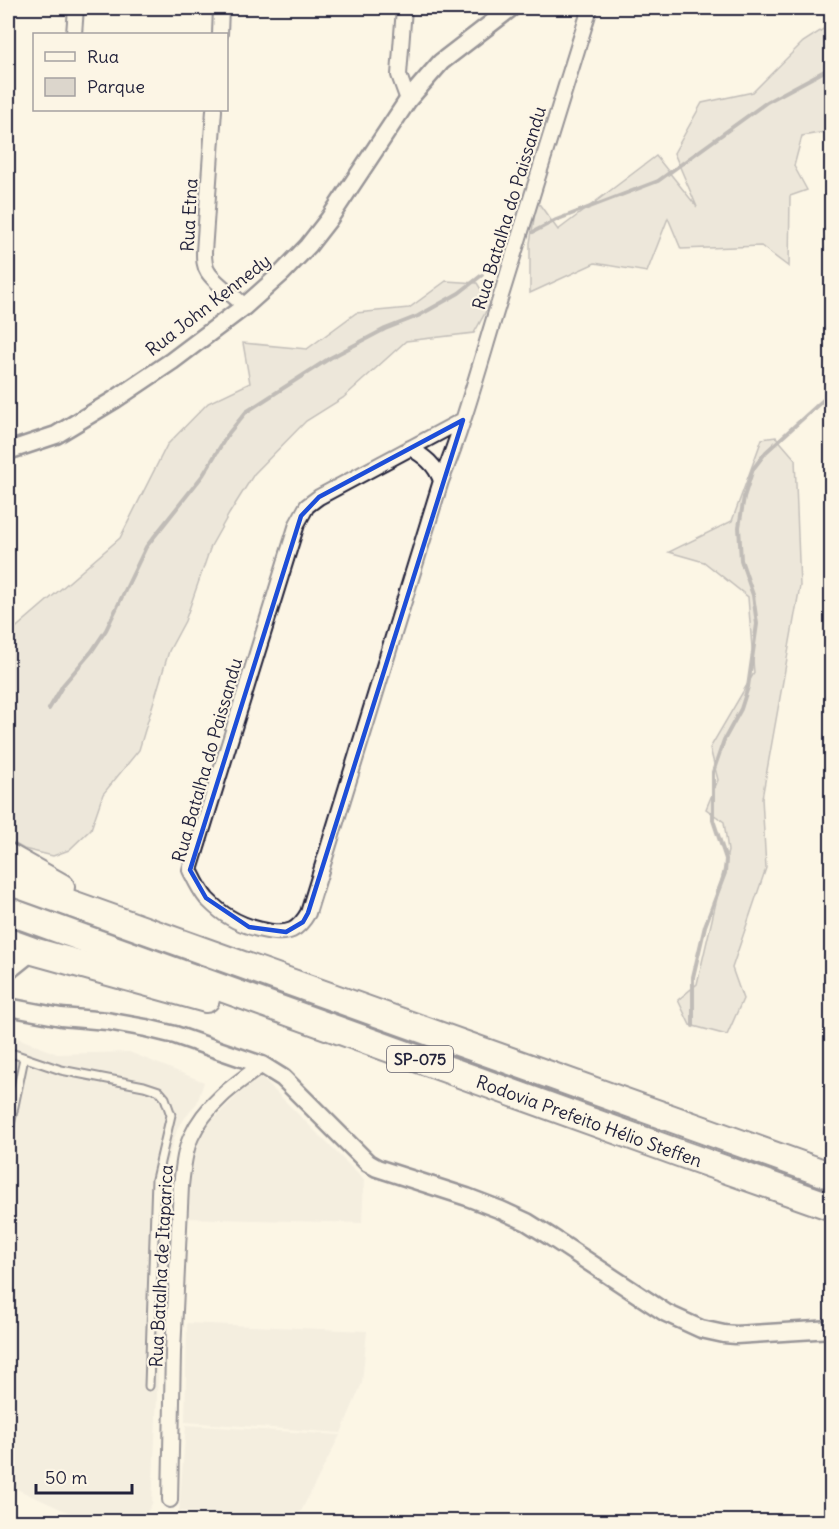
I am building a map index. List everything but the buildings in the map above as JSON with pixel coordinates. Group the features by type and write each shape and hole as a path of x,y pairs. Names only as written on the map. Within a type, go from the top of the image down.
{"highway":[{"path":"8,857 59,886 106,917"},
{"name":"Rodovia Prefeito Hélio Steffen","path":"8,881 831,1176"},
{"name":"Rodovia Prefeito Hélio Steffen","path":"8,911 831,1207"},
{"path":"8,942 477,1080"}],"street":[{"path":"74,33 76,8"},
{"path":"220,33 222,8"},
{"path":"404,8 399,75 408,100"},
{"name":"Rua John Kennedy","path":"8,451 56,435 114,400 172,361 245,306 308,246 329,219 408,100 441,62 511,8"},
{"name":"Rua Batalha do Paissandu","path":"463,420 319,497 307,506 297,524 190,870 206,898 227,916 249,927 286,932 293,930 303,922 308,913 441,481 463,420 590,8"},
{"name":"Rua Etna","path":"214,111 204,264 213,278 245,306"},
{"path":"410,448 429,462 438,472 441,481"},
{"path":"8,971 33,951"},
{"path":"8,1007 61,1017 146,1028 175,1035 262,1065 284,1078 368,1163 501,1209 527,1222 666,1313 685,1323 724,1334 831,1329"},
{"name":"Rua Batalha de Itaparica","path":"170,1500 173,1352 184,1162 190,1138 201,1119 228,1090 262,1065"}],"lane":[{"path":"8,1052 61,1070 144,1086 159,1091 165,1098 171,1115 156,1179 149,1386"},
{"path":"8,1135 24,1058"}],"highlighted area":[{"path":"463,420 308,913 303,922 286,932 249,927 206,898 190,870 301,516 319,497"}],"shaded area":[{"path":"8,1034 57,1054 129,1052 204,1082 197,1103 178,1127 166,1165 152,1504 142,1521 87,1521 8,1485"},
{"path":"261,1077 364,1180 362,1223 184,1218 191,1164 201,1131 249,1084"},
{"path":"187,1323 367,1331 362,1383 341,1433 185,1422"},
{"path":"186,1425 340,1435 296,1521 287,1521 179,1511"}],"green space":[{"path":"831,24 831,131 802,136 794,166 807,190 790,196 789,267 761,246 681,249 668,218 647,272 595,263 530,293 530,243 537,201 558,230 656,156 697,207 674,153 702,103 753,92 803,42"},
{"path":"446,281 477,283 490,304 474,333 406,341 343,398 306,421 254,474 211,546 185,621 169,651 139,750 103,794 91,829 69,850 53,856 24,849 8,840 8,640 11,632 120,538 167,445 208,403 250,383 243,343 307,349 356,313 409,308"},
{"path":"776,437 795,459 800,586 762,798 766,868 732,968 743,999 727,1035 690,1025 678,1000 697,984 728,851 724,822 706,809 718,780 710,748 754,673 748,597 704,562 669,552 732,521 762,439"}],"waterway":[{"path":"533,232 556,220 658,181 767,102 832,67"},
{"path":"49,709 63,685 92,651 106,630 146,547 203,475 228,434 246,412 330,358 385,329 418,316 459,293 482,275"},
{"path":"693,1026 693,977 705,926 725,873 726,859 713,820 713,772 724,740 741,709 748,687 757,624 753,595 741,560 739,527 744,497 753,469 766,452 832,392"}]}
